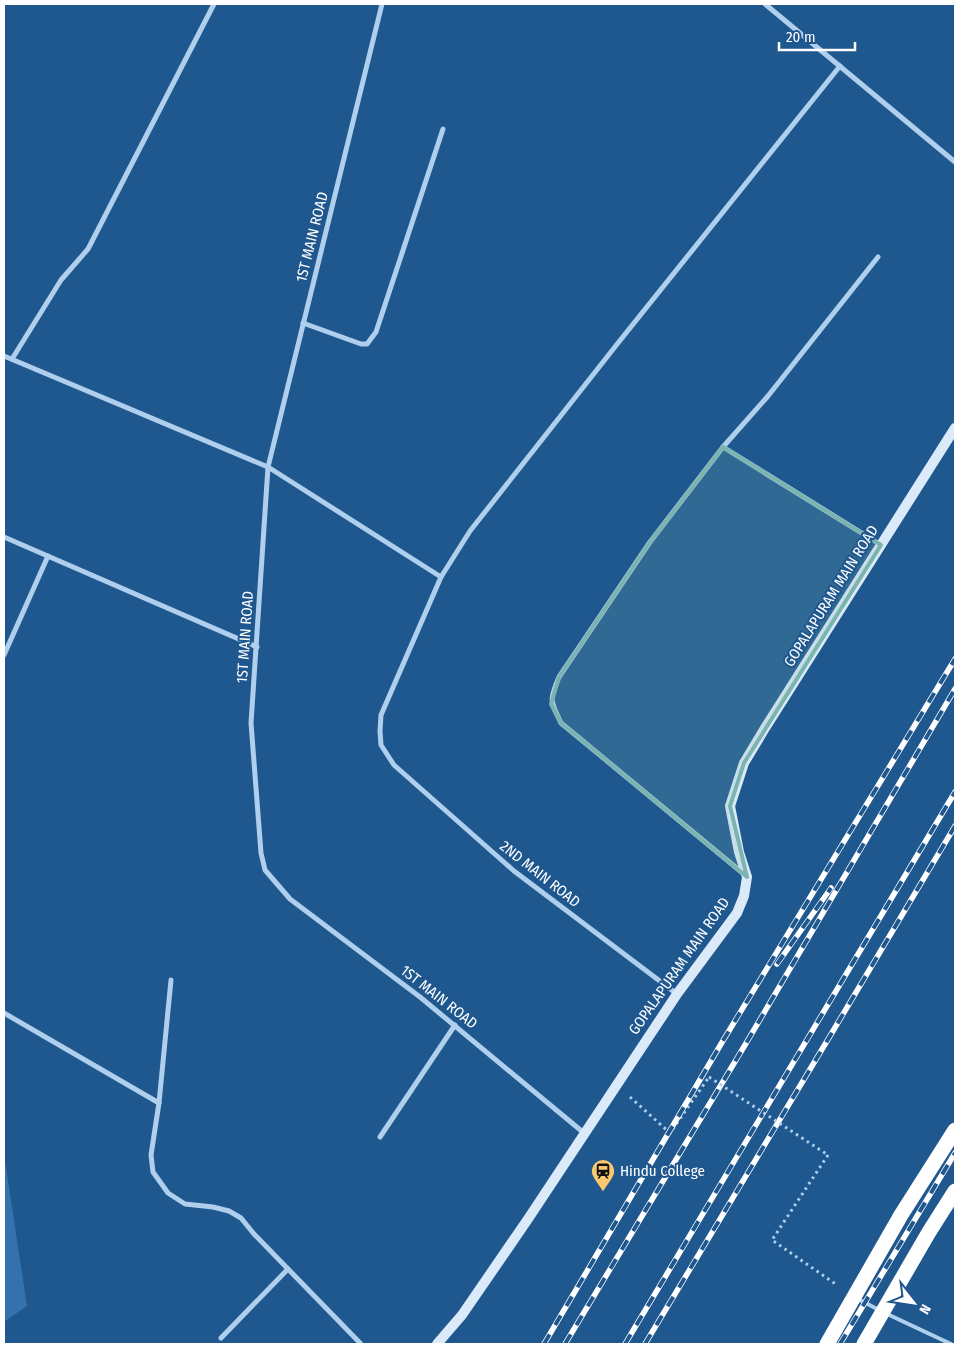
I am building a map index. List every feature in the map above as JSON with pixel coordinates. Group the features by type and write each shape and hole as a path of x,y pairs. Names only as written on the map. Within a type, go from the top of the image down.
{"highway":[{"path":"827,1344 902,1215 955,1130"},
{"path":"864,1344 955,1191"}],"street":[{"path":"12,359 61,280 88,249 214,4"},
{"name":"1ST MAIN ROAD","path":"382,4 268,467 252,723 260,853 265,870 290,899 420,997 584,1133"},
{"path":"764,4 955,162"},
{"name":"2ND MAIN ROAD","path":"677,994 514,871 394,765 381,745 381,715 441,577 470,530 840,66"},
{"path":"304,323 361,344 367,344 371,339 376,332 443,129"},
{"path":"747,877 561,723 551,704 552,693 559,677 650,542 723,447 768,396 878,257"},
{"path":"4,356 268,467 441,577"},
{"name":"GOPALAPURAM MAIN ROAD","path":"438,1344 462,1315 677,994 737,913 744,896 747,877 739,852 730,806 744,763 955,428"},
{"path":"723,447 881,545"},
{"path":"4,537 257,647"},
{"path":"4,655 48,556"},
{"path":"171,980 159,1103 151,1155 153,1172 168,1193 185,1204 213,1207 229,1211 241,1218 254,1234 361,1344"},
{"path":"4,1013 159,1103"},
{"path":"380,1137 455,1025"},
{"path":"222,1338 288,1269"}],"lane":[{"path":"854,1297 951,1344"}],"path":[{"path":"617,1085 670,1133 708,1078 828,1155 772,1240 854,1297"}],"highlighted area":[{"path":"723,447 881,545 744,763 730,806 747,877 561,723 551,704 559,677 650,542"}],"shaded area":[{"path":"4,1154 27,1306 4,1322"}],"railway":[{"path":"544,1344 724,1039 955,659"},
{"path":"565,1344 745,1045 955,689"},
{"path":"625,1344 955,792"},
{"path":"645,1344 955,826"},
{"path":"777,964 831,888"},
{"path":"840,1344 955,1153"}],"place":[{"name":"Hindu College","path":"603,1192"}]}
